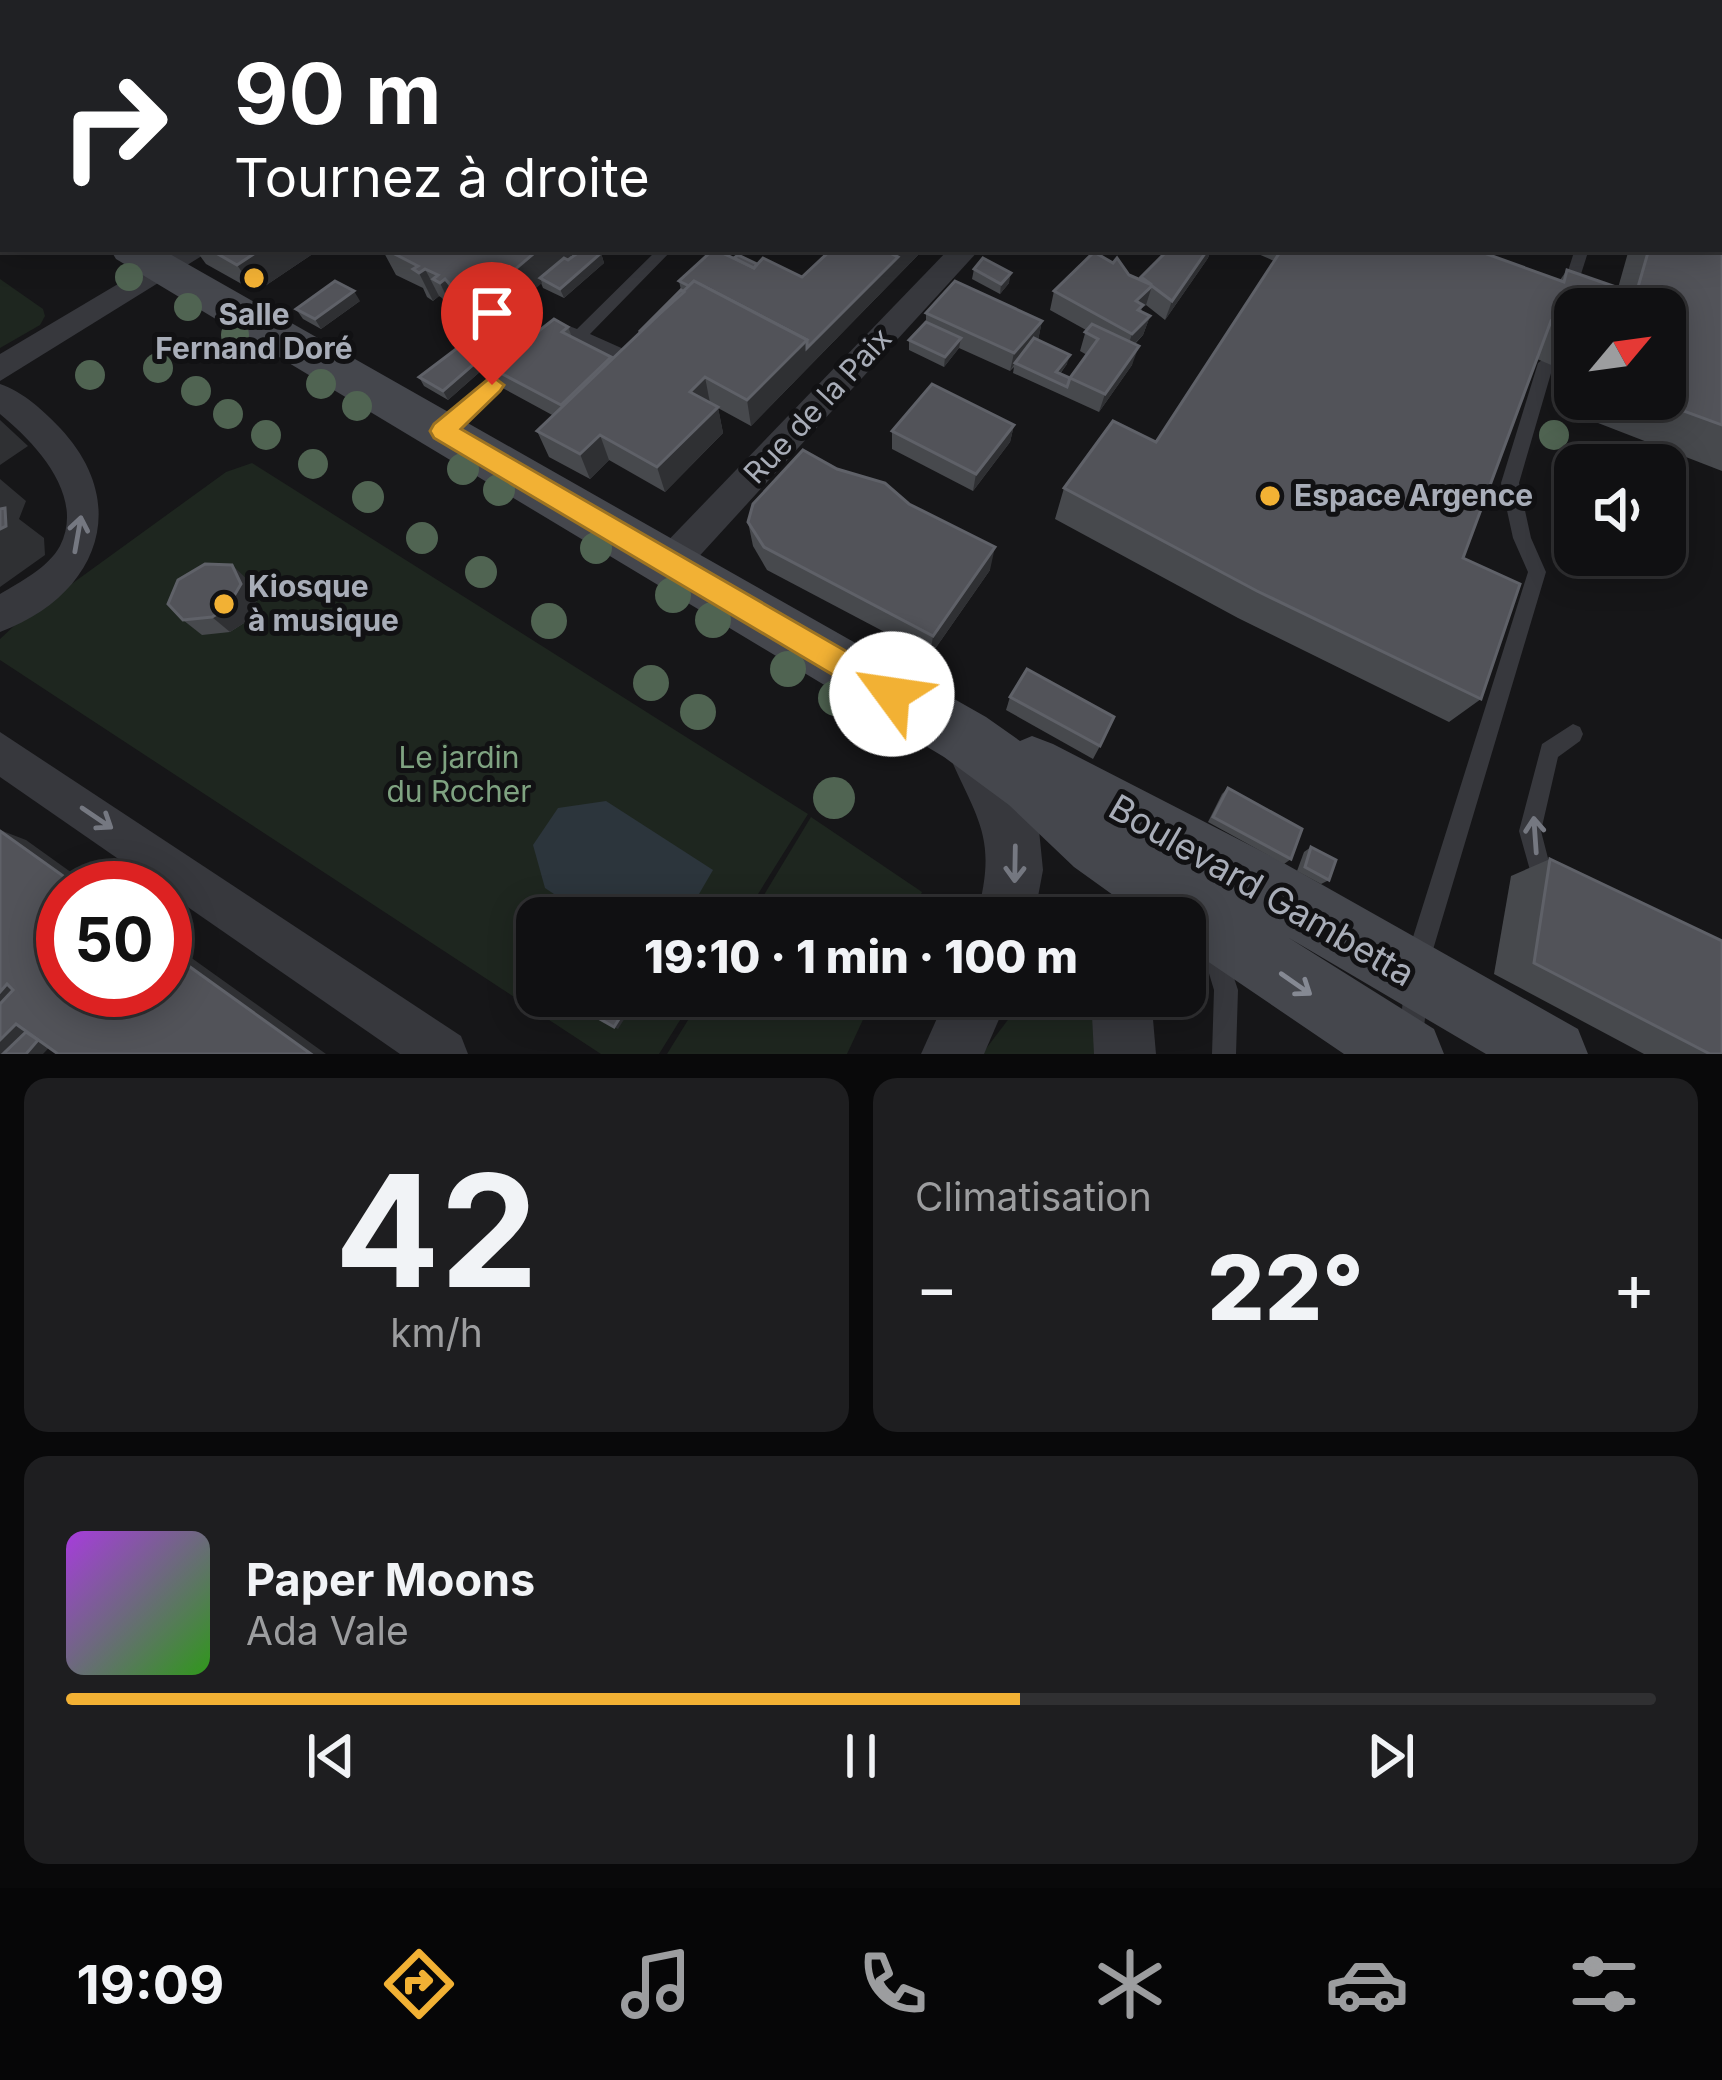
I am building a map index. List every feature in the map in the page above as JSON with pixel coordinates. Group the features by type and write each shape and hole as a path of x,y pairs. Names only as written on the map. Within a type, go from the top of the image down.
{"main road":[{"name":"Boulevard Gambetta","path":"164,256 442,431 965,737 1030,784 1113,830 1346,939 1419,966 1553,1054"},
{"name":"Boulevard Gambetta","path":"965,737 1066,779 1180,897"},
{"name":"Boulevard Gambetta","path":"1206,920 1409,1054"}],"street":[{"name":"Rue de la Paix","path":"670,562 963,252"},
{"path":"0,370 164,256"},
{"path":"0,396 48,434 74,471 83,524 76,552 49,581 0,615"},
{"path":"965,737 1011,818 1017,852 1011,897"},
{"path":"0,752 442,1054"},
{"path":"1113,830 1118,897"},
{"path":"1206,916 1346,939"},
{"path":"952,1054 969,1017"},
{"path":"1122,1017 1125,1054"}],"lane":[{"path":"579,336 663,252"},
{"path":"1570,288 1581,252"},
{"path":"544,336 561,328 631,359"},
{"path":"442,431 529,351"},
{"path":"1409,1054 1419,966 1537,572 1522,538 1510,483 1546,363"},
{"path":"1566,889 1541,873 1529,831 1549,751 1573,734"},
{"path":"1206,932 1226,990 1224,1054"}],"green space":[{"path":"0,279 43,309 45,316 40,325 0,348"},
{"name":"Le jardin du Rocher","path":"252,463 808,814 756,897 516,897 516,998 0,660 0,639 15,625 226,472"},
{"path":"811,817 922,892 920,897 763,897"},
{"name":"Le jardin du Rocher","path":"545,1017 682,1017 659,1054 601,1054"},
{"path":"690,1017 864,1017 847,1054 667,1054"},
{"path":"1010,1017 1099,1017 1109,1054 982,1054"}],"shaded area":[{"path":"606,801 713,870 697,897 558,897 545,888 533,845 558,808"}],"building":[{"path":"214,252 256,252 237,265"},
{"path":"391,252 535,252 479,300 461,289 457,292 445,279 440,283 433,279 438,275 413,269 418,266"},
{"path":"579,252 601,253 560,289 540,278 564,258"},
{"path":"711,252 754,268 763,258 802,277 829,252 888,252 898,257 807,348 807,340 694,281 689,286 679,281"},
{"path":"1094,252 1113,263 1117,258 1129,275 1152,285 1141,277 1166,252 1206,252 1172,301 1152,286 1136,301 1143,305 1138,310 1150,316 1132,334 1054,291"},
{"name":"Espace Argence","path":"1280,252 1481,252 1564,282 1567,270 1619,288 1554,288 1554,322 1463,558 1520,584 1481,699 1257,591 1064,488 1113,421 1156,442"},
{"name":"Espace Argence","path":"1648,252 1722,252 1722,425 1686,412 1686,288 1638,288"},
{"path":"738,255 757,264 754,268 734,258"},
{"path":"983,258 1011,273 1001,284 974,269"},
{"path":"335,281 354,291 315,319 296,309"},
{"path":"694,281 807,340 747,400 705,377 690,392 718,407 657,467 600,435 580,454 537,431"},
{"path":"955,281 1042,321 1014,353 926,313"},
{"path":"681,290 684,292 639,332"},
{"path":"554,319 568,327 562,332 611,357 561,405 491,368"},
{"path":"926,322 961,338 945,357 909,340"},
{"path":"1092,324 1139,346 1105,394 1070,378 1098,339 1085,332"},
{"path":"497,334 504,338 443,391 419,377 472,337 486,343"},
{"path":"1034,338 1070,355 1056,372 1070,378 1067,387 1015,363"},
{"path":"932,384 1014,425 976,474 892,431"},
{"path":"803,450 837,469 885,483 909,504 995,547 933,636 764,547 748,522 753,504"},
{"path":"5,508 6,526 0,529 0,509"},
{"path":"205,564 232,565 241,584 227,608 212,617 183,620 168,604 178,580"},
{"path":"1027,669 1114,717 1100,746 1010,697"},
{"path":"1228,788 1302,829 1291,859 1213,817"},
{"path":"0,831 42,861 36,861 36,1017 192,1017 192,968 311,1054 58,1054 16,1024 0,1040 0,1004 13,990 7,984 0,992"},
{"path":"1311,847 1336,860 1329,880 1305,867"},
{"path":"1550,859 1722,941 1722,1054 1710,1054 1534,963"},
{"path":"596,1017 620,1017 614,1027"},
{"path":"26,1032 38,1040 26,1054 3,1054"}],"place":[{"name":"Salle Fernand Doré","path":"254,278"},
{"name":"Espace Argence","path":"1270,496"},
{"name":"Kiosque à musique","path":"224,604"}],"route":[{"path":"492,385 442,431 892,694"}]}
